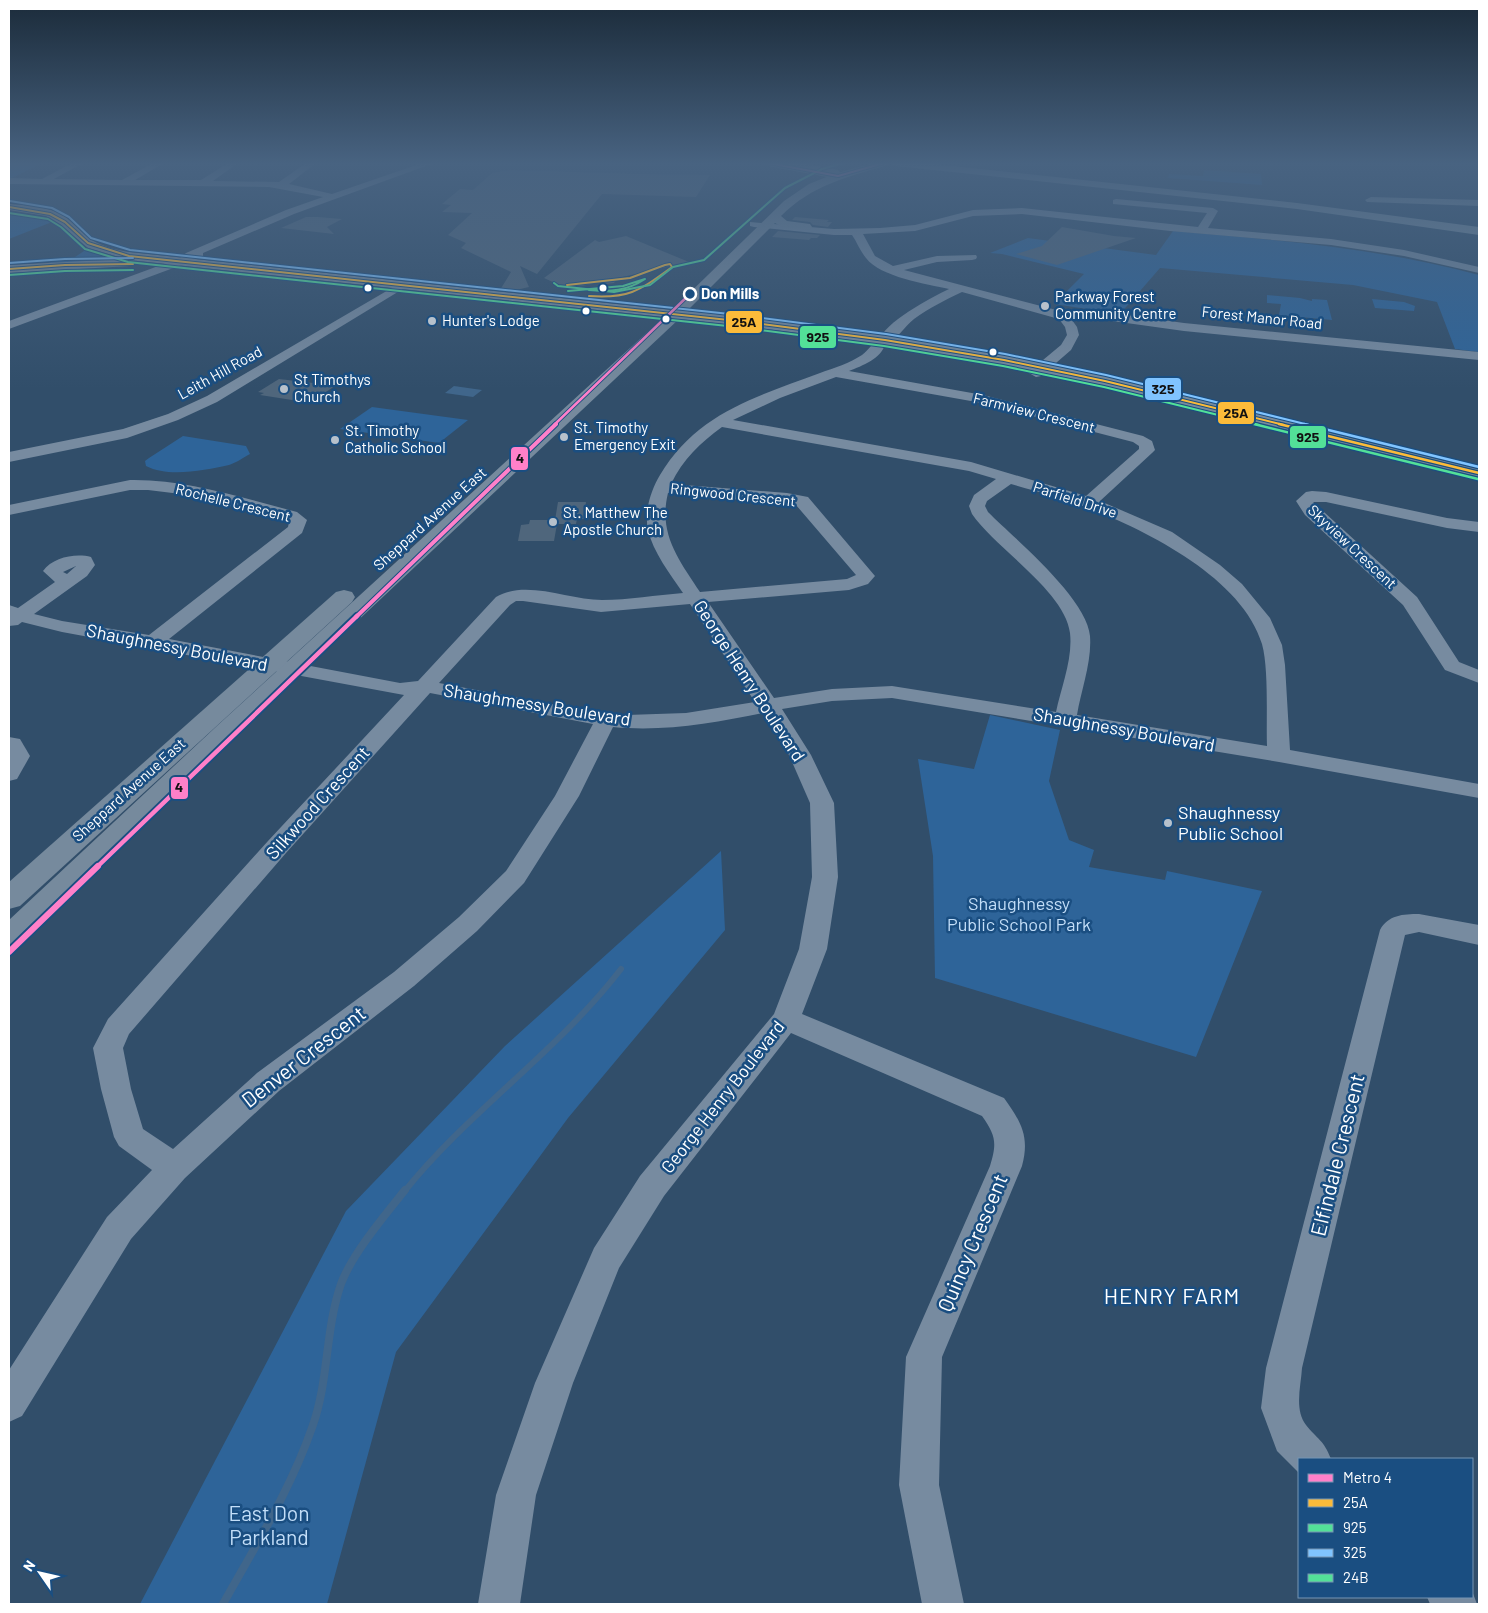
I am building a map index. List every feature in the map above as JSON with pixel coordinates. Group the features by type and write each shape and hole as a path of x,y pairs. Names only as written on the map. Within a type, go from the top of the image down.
{"main road":[{"path":"83,238 88,243 106,251 176,263 882,342 1105,381 1479,473"},
{"name":"Sheppard Avenue East","path":"424,525 559,403 662,316 662,308 746,238"},
{"name":"Sheppard Avenue East","path":"9,899 286,661 747,238"},
{"path":"15,269 70,256 88,243"},
{"path":"15,269 107,263 176,263"},
{"path":"1038,370 1319,440 1479,483"},
{"name":"Sheppard Avenue East","path":"9,938 402,544"}],"street":[{"path":"9,326 176,263 214,248 232,238"},
{"name":"Forest Manor Road","path":"860,238 871,258 892,270 915,278 1013,301 1063,316 1105,316 1193,328 1479,356"},
{"path":"1309,238 1362,244 1479,270"},
{"path":"1384,250 1390,247 1398,248 1479,265"},
{"path":"892,270 937,259 972,257"},
{"name":"Leith Hill Road","path":"9,457 127,432 173,417 212,399 398,288"},
{"name":"George Henry Boulevard","path":"499,1604 516,1495 554,1383 606,1258 652,1186 786,1019 813,949 825,877 822,803 800,755 675,568 657,530 656,518 661,488 668,472 686,447 720,422 748,407 836,373 868,356 909,316 927,304 960,289"},
{"path":"1038,370 1066,347 1073,335 1071,327 1063,316"},
{"name":"Farmview Crescent","path":"836,373 983,400 1138,439 1148,444 1147,450 1089,502"},
{"name":"Parfield Drive","path":"720,422 956,464 1008,478 1089,502 1140,524 1190,551 1235,588 1263,622 1272,645 1276,665 1279,755"},
{"path":"1008,478 980,499 977,506 980,514 1064,598 1076,617 1080,632 1080,646 1065,720"},
{"name":"Rochelle Crescent","path":"9,510 148,483 202,494 291,516 298,520 296,529 160,636"},
{"name":"Ringwood Crescent","path":"661,488 786,498 802,501 866,576 849,584 695,597"},
{"name":"Skyview Crescent","path":"1479,527 1447,523 1326,497 1312,496 1304,501 1311,511 1410,601 1452,666 1479,677"},
{"path":"23,612 68,581"},
{"name":"Shaughnessy Boulevard","path":"9,594 23,612 40,622 160,636"},
{"name":"Silkwood Crescent","path":"174,1168 130,1137 116,1089 108,1048 118,1027 277,847 498,605 512,596 523,595 601,606 695,597"},
{"name":"Shaughnessy Boulevard","path":"23,612 92,618 160,636 286,661 400,689 424,686"},
{"name":"Shaughmessy Boulevard","path":"424,686 606,720 654,722 704,718 768,706"},
{"name":"Shaughnessy Boulevard","path":"768,706 825,694 857,691 892,692 1279,755 1479,791"},
{"name":"Denver Crescent","path":"9,1403 118,1228 174,1168 268,1082 404,979 468,924 515,877 566,796 606,720"},
{"path":"9,744 12,744 19,756 9,774"},
{"name":"Elfindale Crescent","path":"1311,1458 1291,1437 1280,1408 1284,1368 1393,930 1402,924 1419,922 1479,935"},
{"name":"Quincy Crescent","path":"786,1019 993,1107 1008,1128 1012,1148 1006,1166 924,1357 919,1485 942,1604"}],"green space":[{"path":"1030,238 1156,255 1168,238 1250,238 1327,246 1403,258 1479,275 1479,352 1455,349 1437,302 1353,285 1160,268 1120,314 1054,304 1084,274 1002,254 990,253"},
{"path":"87,249 105,255 148,263 130,261 47,263 75,257"},
{"path":"1267,295 1312,301 1312,299 1327,300 1332,320 1279,315 1281,304 1267,303"},
{"path":"1372,299 1404,302 1415,306 1414,311 1375,308"},
{"path":"372,407 468,420 439,443 340,429"},
{"path":"183,436 246,446 250,454 229,465 198,471 165,472 146,466 145,461"},
{"name":"Shaughnessy Public School Park","path":"990,715 1060,730 1049,781 1069,840 1094,850 1089,867 1165,880 1167,871 1262,891 1196,1057 935,978 933,856 918,759 974,769"},
{"name":"East Don Parkland","path":"721,851 725,930 568,1118 396,1352 327,1604 140,1604 346,1211 505,1046"}],"shaded area":[{"path":"454,386 482,390 473,397 445,393"}],"building":[{"path":"455,238 566,238 537,274 520,266 529,287 516,290 500,290 511,272 461,248 466,243"},
{"path":"616,238 632,238 689,262 618,278 614,283 605,284 601,282 568,289 544,278 595,240 599,242"},
{"path":"788,238 811,238 809,240"},
{"path":"1050,238 1135,238 1057,265 1016,254 1042,246"},
{"name":"St Timothys Church","path":"279,379 335,386 318,397 301,395 292,400 260,395 264,393 258,392"},
{"name":"St. Matthew The Apostle Church","path":"558,502 586,502 584,519 577,519 576,524 557,524 554,541 518,541 521,525 529,524 530,520 555,520"}],"waterway":[{"path":"404,1192 457,1134 569,1027 621,969"},
{"path":"223,1604 284,1494 313,1425 322,1390 332,1319 346,1272 370,1235 405,1190"}],"metro line":[{"name":"4","path":"9,952 690,294"}],"transit line":[{"name":"925","path":"73,238 85,249 128,262 737,327 884,346 1003,366 1104,387 1478,479"},
{"name":"25A","path":"83,238 88,243 103,249 129,256 738,321 885,340 1004,360 1105,381 1479,473"},
{"name":"325","path":"92,238 130,250 739,315 886,334 1005,354 1106,375 1479,467"},
{"name":"24B","path":"554,283 558,286 614,292 650,285 673,267 704,260 728,238"},
{"name":"325","path":"9,263 65,259 133,258"},
{"name":"25A","path":"9,269 65,265 133,264"},
{"name":"25A","path":"567,285 630,278 665,265 670,264 672,267 651,283 626,295 616,297 589,296"},
{"name":"925","path":"9,275 65,271 133,270"},
{"name":"925","path":"568,291 623,286 645,279 625,289 589,290"}],"place":[{"name":"Don Mills","path":"690,294"},
{"name":"Parkway Forest Community Centre","path":"1045,306"},
{"name":"Hunter's Lodge","path":"432,321"},
{"name":"St Timothys Church","path":"284,389"},
{"name":"St. Timothy Emergency Exit","path":"564,437"},
{"name":"St. Timothy Catholic School","path":"335,440"},
{"name":"St. Matthew The Apostle Church","path":"553,522"},
{"name":"Shaughnessy Public School","path":"1168,823"}],"district":[{"name":"HENRY FARM","path":"1172,1296"}]}
